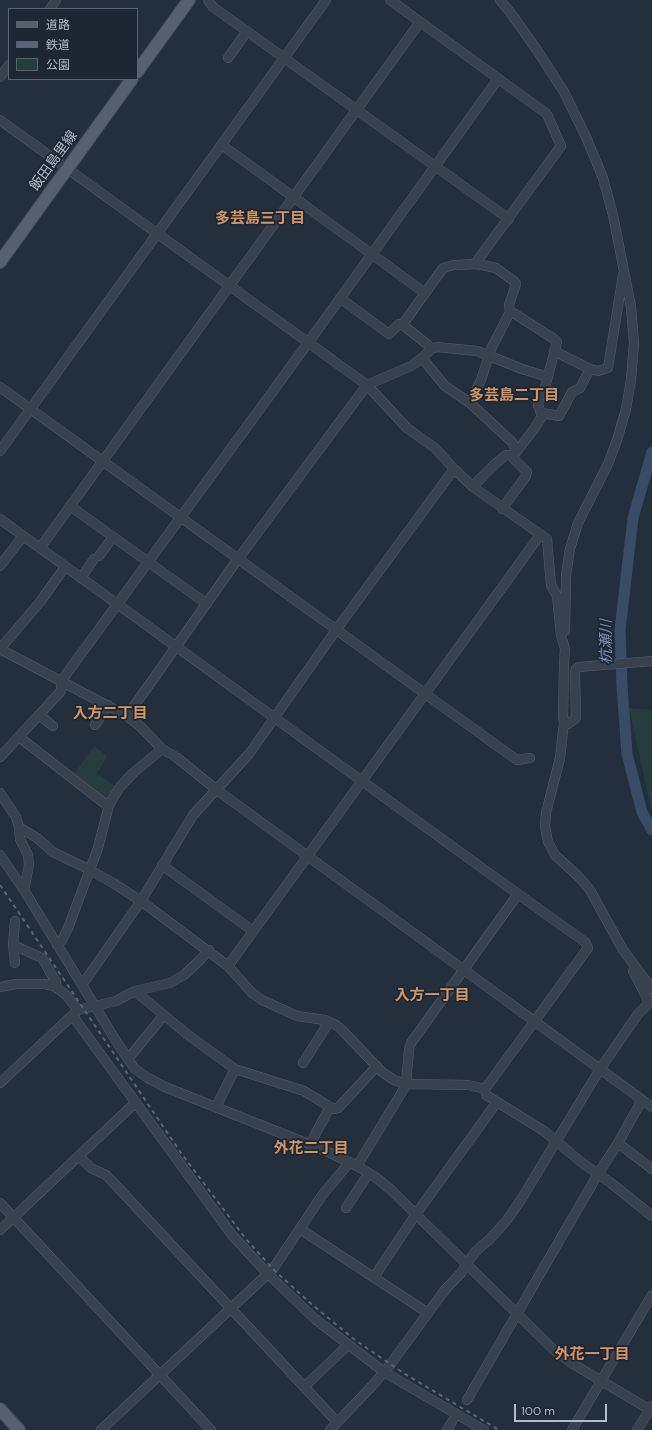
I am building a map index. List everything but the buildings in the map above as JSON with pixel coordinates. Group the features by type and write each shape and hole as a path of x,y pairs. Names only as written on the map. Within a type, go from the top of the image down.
{"main road":[{"path":"138,71 189,0"},
{"name":"飯田島里線","path":"0,262 131,80"},
{"path":"0,1409 19,1430"}],"street":[{"path":"208,0 213,6 247,31 509,219"},
{"path":"0,451 326,0"},
{"path":"390,0 547,114 561,146 477,264"},
{"path":"330,1430 384,1372 444,1291 461,1273 476,1251 490,1239 507,1220 557,1142 600,1069 638,1014 648,1004 647,998 623,950 590,890 579,877 555,855 548,842 545,826 546,812 560,758 564,722 566,575 570,549 578,523 608,464 617,440 626,408 631,380 634,342 631,307 613,215 603,178 586,137 564,92 537,50 500,0"},
{"path":"40,548 102,460 230,286 420,22"},
{"path":"228,58 247,31"},
{"path":"0,77 8,66"},
{"path":"0,757 61,691 62,680 118,605 180,517 308,343 498,79"},
{"path":"0,120 367,385 407,428 435,448 473,487 547,540 551,585 557,596 561,635 564,642"},
{"path":"222,145 425,293"},
{"path":"340,298 389,334 399,324 403,324 443,268 454,264 477,264 496,268 515,282 516,284 509,305 510,312 491,349 481,380 470,403"},
{"path":"554,351 590,369 598,371 608,368 624,270"},
{"path":"473,487 506,454 514,453 534,429 542,416 538,405 539,398 544,391 557,342 510,312"},
{"path":"403,324 431,348"},
{"path":"127,716 238,559 367,385 411,366 422,358 431,348 437,347 477,351 522,369 548,377"},
{"path":"422,358 445,386 470,403 512,442 514,459 527,472 526,476 502,509"},
{"path":"542,413 559,416 572,392 580,388 590,369"},
{"path":"0,387 510,755 518,760 530,758"},
{"path":"82,985 141,901 193,815 249,754 336,630 454,469"},
{"path":"70,506 206,604"},
{"path":"0,519 176,648 585,942 588,948 485,1089 486,1095 544,1131 652,1216"},
{"path":"228,966 540,535"},
{"path":"0,566 23,536"},
{"path":"81,578 113,537"},
{"path":"65,567 40,602 0,649 62,680 127,716 141,727 162,749 176,757 217,790 652,1107"},
{"path":"564,722 568,724 576,718 576,669 586,666 652,661"},
{"path":"95,725 108,705"},
{"path":"39,715 53,726"},
{"path":"19,736 104,803 109,805"},
{"path":"57,945 62,940 68,928 90,870 98,848 109,805 120,787 133,773 162,749"},
{"path":"0,793 16,817 20,839 28,856 29,865 24,890"},
{"path":"19,827 37,838 53,852 90,870 141,901 209,950 228,966 252,993 262,1000 297,1016 325,1020 343,1031 376,1066 394,1080 406,1084 468,1085 485,1089"},
{"path":"0,855 24,890 94,1006 135,1069 165,1087 310,1144 354,1164 390,1188 555,1351 600,1381 651,1409 638,1430"},
{"path":"162,865 253,931"},
{"path":"101,1430 274,1269 323,1194 354,1164 402,1092 406,1084 411,1043 518,894"},
{"path":"15,921 13,945 15,963"},
{"path":"13,945 42,958 56,982 54,986"},
{"path":"0,1083 75,1013 94,1006 116,1001 135,991 170,983 184,975 209,950"},
{"path":"623,950 652,989"},
{"path":"0,987 16,984 45,984 54,986 66,995 75,1013 135,1103 232,1235 268,1274 315,1319 384,1372 484,1430"},
{"path":"135,991 188,1035 234,1069 304,1091 334,1109 338,1108 376,1066"},
{"path":"128,1058 164,1015"},
{"path":"303,1063 329,1022"},
{"path":"216,1107 234,1069"},
{"path":"467,1400 642,1100"},
{"path":"374,1277 416,1214 497,1102"},
{"path":"0,1230 135,1103"},
{"path":"310,1144 330,1107"},
{"path":"618,1143 652,1169"},
{"path":"79,1156 91,1168 106,1175 110,1179 337,1422"},
{"path":"346,1208 369,1173"},
{"path":"0,1203 211,1430"},
{"path":"300,1229 428,1313"},
{"path":"572,1430 652,1295"},
{"path":"304,1387 348,1345"},
{"path":"447,1430 453,1420"}],"green space":[{"path":"629,708 652,710 652,813"},
{"path":"94,746 107,756 97,774 115,786 107,799 74,774"}],"waterway":[{"name":"杭瀬川","path":"652,452 633,518 620,630 627,754 642,812 652,830"}],"railway":[{"path":"0,885 181,1153 246,1239 273,1269 309,1302 355,1340 405,1374 499,1430"}],"district":[{"name":"多芸島三丁目","path":"260,219"},
{"name":"多芸島二丁目","path":"514,396"},
{"name":"入方二丁目","path":"110,714"},
{"name":"入方一丁目","path":"432,996"},
{"name":"外花二丁目","path":"311,1149"},
{"name":"外花一丁目","path":"592,1355"}]}
